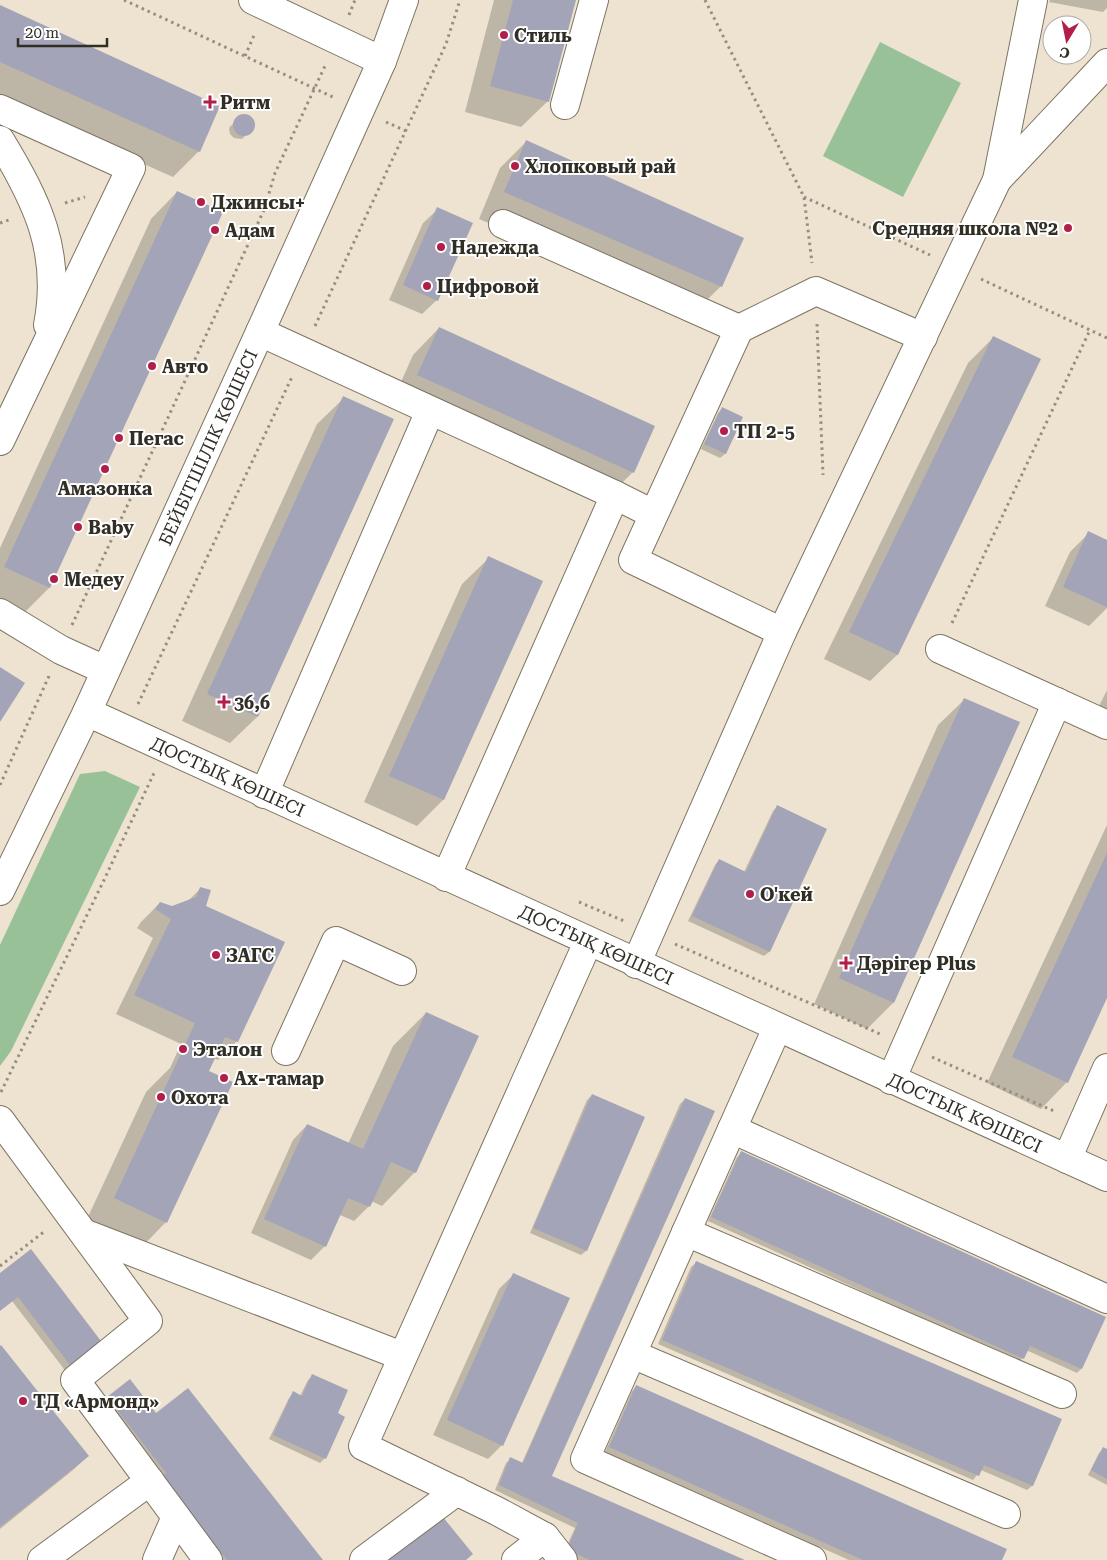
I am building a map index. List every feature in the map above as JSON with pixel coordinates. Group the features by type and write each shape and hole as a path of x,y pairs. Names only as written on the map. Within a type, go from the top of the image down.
{"street":[{"path":"253,0 382,61"},
{"name":"БЕЙБІТШІЛІК КӨШЕСІ","path":"0,891 86,712 260,332 382,61 404,0"},
{"path":"565,105 594,0"},
{"path":"636,964 782,632 997,180 1033,0"},
{"path":"997,180 1107,63"},
{"path":"0,109 131,168 0,441"},
{"path":"0,140 23,179 38,212 48,242 53,280 51,311 42,354"},
{"path":"503,224 739,329"},
{"path":"782,632 633,560 739,329 816,292 923,337"},
{"path":"260,332 615,494 653,514"},
{"path":"264,794 430,411"},
{"path":"446,877 615,494"},
{"path":"0,613 61,650 105,670"},
{"path":"940,649 1107,725"},
{"path":"891,1080 1058,702"},
{"name":"ДОСТЫҚ КӨШЕСІ","path":"86,712 1107,1177"},
{"path":"286,1051 336,940 402,971"},
{"path":"563,1560 546,1537 457,1491 362,1446 588,942"},
{"path":"777,1028 585,1459 812,1560"},
{"path":"1067,1159 1107,1068"},
{"path":"0,1120 68,1213 86,1234 148,1321 75,1380 208,1560"},
{"path":"732,1129 1107,1299"},
{"path":"686,1232 1062,1394"},
{"path":"86,1234 402,1356"},
{"path":"632,1354 1006,1514"},
{"path":"42,1560 150,1481"},
{"path":"364,1560 457,1491"},
{"path":"157,1560 176,1517"},
{"path":"516,1560 546,1537"}],"path":[{"path":"124,0 406,131"},
{"path":"0,785 264,210 275,173 355,0"},
{"path":"705,0 804,197 816,292 824,484"},
{"path":"940,649 1090,330"},
{"path":"0,1093 104,880 165,748"},
{"path":"0,1266 68,1213"}],"green space":[{"path":"880,42 961,83 903,197 823,156"},
{"path":"105,771 140,787 11,1051 0,1066 0,945 80,774"}],"building":[{"path":"513,0 576,0 549,102 490,86"},
{"path":"0,5 220,106 200,152 0,62"},
{"path":"244,114 252,117 255,125 252,133 244,136 236,133 233,125 236,117"},
{"path":"526,140 744,238 722,287 504,192"},
{"path":"177,191 223,212 50,588 4,567"},
{"name":"Надежда","path":"437,207 473,223 438,301 403,285"},
{"path":"439,327 655,426 634,473 417,375"},
{"path":"993,336 1041,359 898,655 849,632"},
{"path":"343,396 394,419 258,717 207,694"},
{"name":"ТП 2-5","path":"722,407 743,417 726,454 704,444"},
{"path":"1088,531 1107,540 1107,607 1063,587"},
{"path":"488,556 543,581 444,800 389,776"},
{"path":"0,667 25,683 0,722"},
{"path":"964,698 1020,722 894,1003 839,978"},
{"name":"О'кей","path":"777,805 827,829 770,952 692,916 719,859 746,872"},
{"path":"1107,853 1107,998 1068,1083 1012,1057"},
{"path":"200,887 211,890 206,906 285,942 238,1042 225,1037 209,1071 233,1082 167,1223 114,1198 195,1023 134,995 171,919 155,909 160,902 172,906 196,897"},
{"path":"426,1012 479,1036 416,1173 391,1162 370,1207 348,1198 326,1247 264,1219 307,1124 363,1149"},
{"path":"592,1094 645,1117 587,1251 533,1228"},
{"path":"685,1098 715,1111 552,1476 745,1560 590,1560 567,1550 578,1523 499,1485 510,1457 523,1463"},
{"path":"741,1151 1106,1317 1082,1369 1030,1346 1024,1359 711,1217"},
{"path":"31,1249 104,1345 73,1369 18,1297 0,1311 0,1273"},
{"path":"696,1261 1062,1419 1033,1486 984,1465 979,1476 662,1340"},
{"path":"513,1273 570,1298 503,1446 447,1420"},
{"name":"ТД «Армонд»","path":"0,1346 89,1456 0,1527"},
{"path":"312,1374 348,1390 338,1413 345,1417 326,1459 273,1435 293,1391 302,1396"},
{"path":"130,1379 156,1413 188,1388 323,1560 227,1560 162,1476 166,1473 107,1397"},
{"path":"636,1385 1007,1549 1002,1560 863,1560 609,1447"},
{"path":"1103,1447 1107,1449 1107,1479 1091,1470"},
{"path":"438,1511 473,1554 466,1560 376,1560"}],"place":[{"name":"Стиль","path":"504,35"},
{"name":"Ритм","path":"210,102"},
{"name":"Хлопковый рай","path":"515,166"},
{"name":"Джинсы+","path":"201,202"},
{"name":"Средняя школа №2","path":"1068,228"},
{"name":"Адам","path":"215,230"},
{"name":"Надежда","path":"441,247"},
{"name":"Цифровой","path":"427,286"},
{"name":"Авто","path":"152,366"},
{"name":"ТП 2-5","path":"724,431"},
{"name":"Пегас","path":"119,438"},
{"name":"Амазонка","path":"105,469"},
{"name":"Baby","path":"78,527"},
{"name":"Медеу","path":"54,579"},
{"name":"36,6","path":"224,702"},
{"name":"О'кей","path":"750,894"},
{"name":"ЗАГС","path":"216,955"},
{"name":"Дәрігер Plus","path":"846,963"},
{"name":"Эталон","path":"183,1049"},
{"name":"Ах-тамар","path":"224,1078"},
{"name":"Охота","path":"161,1097"},
{"name":"ТД «Армонд»","path":"23,1401"}]}
